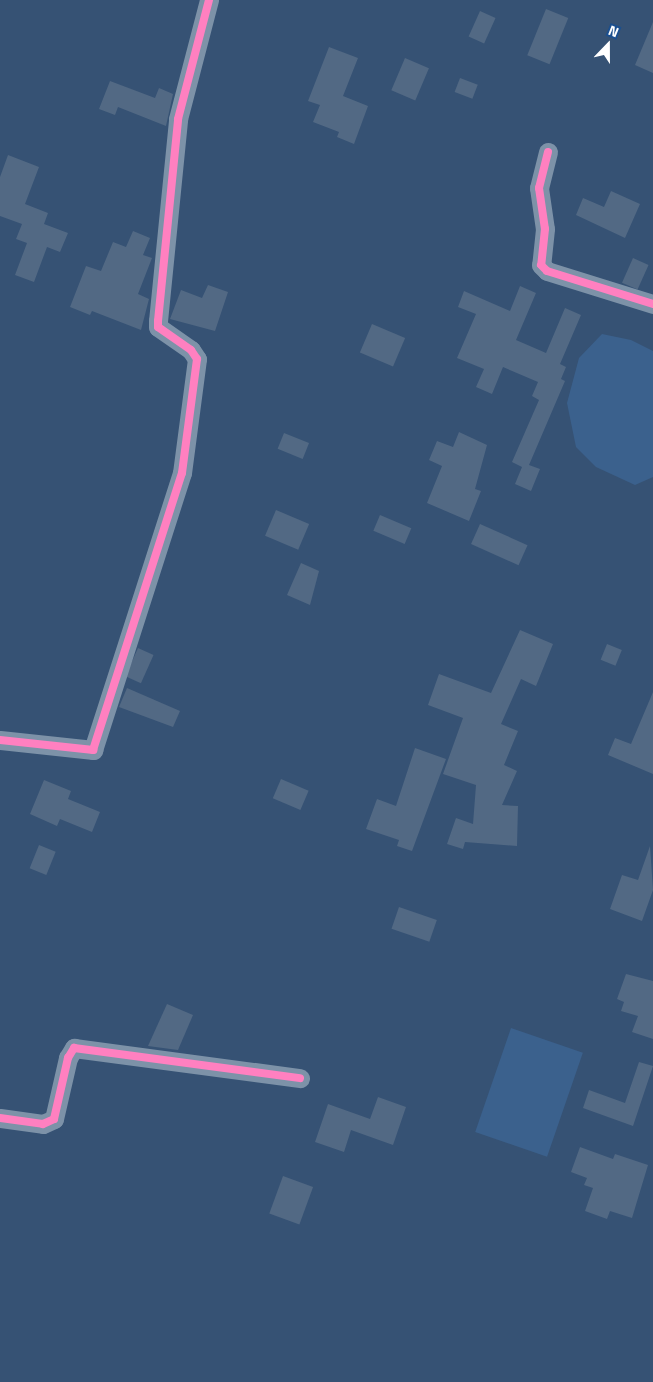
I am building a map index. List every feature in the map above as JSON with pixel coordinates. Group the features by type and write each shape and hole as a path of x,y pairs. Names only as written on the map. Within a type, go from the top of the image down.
{"street":[{"path":"0,740 93,750 182,473 197,359 191,350 158,328 158,321 178,119 209,0"},
{"path":"548,152 539,188 546,229 541,265 547,271 653,304"},
{"path":"0,1118 42,1124 54,1119 68,1058 74,1048 300,1078"}],"water":[{"path":"602,334 631,340 653,351 653,477 635,485 596,467 576,447 567,403 579,358"},
{"path":"511,1028 583,1053 547,1157 475,1132"}],"building":[{"path":"546,9 568,18 550,64 527,55"},
{"path":"480,11 496,18 484,43 469,37"},
{"path":"653,22 653,73 635,65"},
{"path":"329,47 358,58 343,96 368,106 354,144 337,137 339,132 313,122 320,105 308,101"},
{"path":"405,58 429,68 415,100 391,90"},
{"path":"460,78 478,85 472,99 455,92"},
{"path":"110,81 155,98 159,88 173,94 166,126 118,107 115,115 99,109"},
{"path":"8,155 39,167 25,204 48,213 44,224 68,233 60,252 47,247 34,282 15,275 27,243 16,239 22,224 0,216 0,177"},
{"path":"611,191 640,204 625,238 576,215 583,198 604,207"},
{"path":"133,231 150,238 143,255 152,258 138,294 149,299 141,330 92,311 90,315 70,307 86,266 101,271 113,242 126,247"},
{"path":"633,258 649,265 638,290 622,283"},
{"path":"208,285 228,292 215,331 170,319 181,290 202,298"},
{"path":"520,286 536,293 516,340 546,353 565,308 581,315 560,364 566,367 561,379 565,381 529,465 540,469 531,491 515,484 522,467 512,462 539,400 532,396 538,382 503,367 492,394 476,387 484,369 457,358 476,314 458,307 464,291 510,311"},
{"path":"372,324 405,338 393,367 360,353"},
{"path":"459,432 487,445 475,489 481,491 469,521 427,503 442,466 429,460 437,441 453,447"},
{"path":"284,433 309,443 303,459 278,449"},
{"path":"276,510 309,524 298,550 265,536"},
{"path":"380,515 411,528 405,544 373,531"},
{"path":"480,524 528,545 519,565 471,544"},
{"path":"301,563 319,571 310,605 287,595"},
{"path":"520,630 553,644 536,686 521,679 501,724 518,731 504,765 517,771 502,805 518,806 517,846 465,842 463,849 447,844 456,818 473,824 476,785 443,774 463,718 428,705 439,674 491,693"},
{"path":"607,644 622,650 615,666 601,660"},
{"path":"138,648 154,655 141,683 125,676"},
{"path":"127,688 180,711 173,727 119,707"},
{"path":"653,692 653,774 608,755 615,738 631,744"},
{"path":"415,748 446,759 412,851 397,846 399,840 366,829 377,799 396,806"},
{"path":"281,779 309,791 300,810 273,798"},
{"path":"44,780 71,791 68,799 100,812 92,832 60,819 57,826 30,814"},
{"path":"39,845 56,852 46,875 30,868"},
{"path":"650,846 653,890 642,921 610,909 622,875 638,880"},
{"path":"399,907 437,920 429,942 392,929"},
{"path":"626,974 653,981 653,1039 632,1032 638,1016 621,1011 624,1002 617,999"},
{"path":"167,1004 193,1015 178,1050 148,1046"},
{"path":"639,1062 653,1066 633,1126 583,1108 589,1090 625,1103"},
{"path":"378,1097 406,1107 393,1145 351,1130 344,1152 315,1142 328,1104 370,1119"},
{"path":"580,1147 613,1159 615,1154 648,1165 632,1218 610,1211 607,1219 585,1211 593,1188 584,1185 587,1178 571,1172"},
{"path":"283,1176 313,1187 299,1225 269,1214"}],"cycle path":[{"path":"0,740 93,750 182,473 197,359 191,350 158,327 158,321 178,119 209,0"},
{"path":"548,152 539,188 545,229 541,265 547,271 653,304"},
{"path":"0,1118 43,1124 54,1119 68,1058 74,1048 300,1078"}]}
